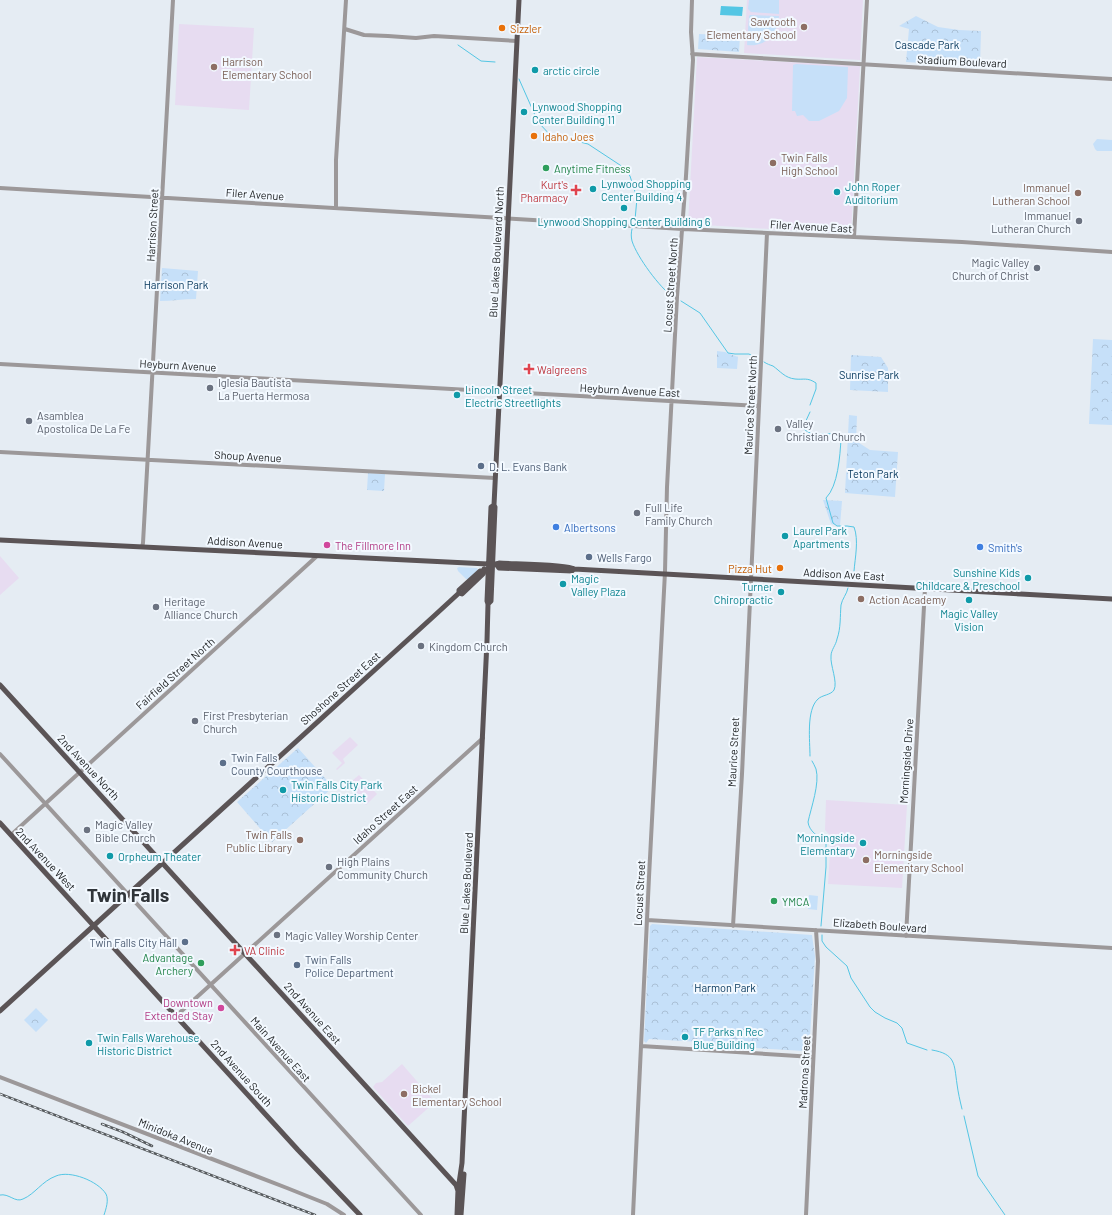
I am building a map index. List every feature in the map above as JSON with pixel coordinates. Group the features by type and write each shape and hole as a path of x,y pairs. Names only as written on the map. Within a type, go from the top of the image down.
{"main road":[{"name":"Blue Lakes Boulevard North","path":"492,564 491,507 494,505 519,0"},
{"name":"Addison Avenue","path":"0,540 492,564"},
{"name":"Addison Ave East","path":"492,564 499,568 572,571 574,569 665,573 1112,599"},
{"name":"Shoshone Street East","path":"0,1011 459,593 462,594 483,574 483,571 492,564"},
{"name":"Blue Lakes Boulevard","path":"462,1163 483,738 487,602 492,564"},
{"name":"2nd Avenue North","path":"0,685 163,863"},
{"name":"2nd Avenue West","path":"0,823 94,926"},
{"name":"2nd Avenue East","path":"163,863 456,1185 458,1190"},
{"name":"2nd Avenue South","path":"94,926 298,1150 360,1215"},
{"path":"459,1215 460,1199 458,1190 462,1163"},
{"path":"459,1215 464,1172 462,1163"}],"street":[{"name":"Harrison Street","path":"142,547 173,0"},
{"path":"336,208 336,160 346,0"},
{"name":"Locust Street North","path":"665,573 677,297 693,60 690,32 692,0"},
{"path":"854,237 867,0"},
{"path":"345,29 370,35 416,38 431,36 517,41"},
{"name":"Stadium Boulevard","path":"692,54 1112,79"},
{"name":"Filer Avenue","path":"0,188 508,218"},
{"name":"Filer Avenue East","path":"508,218 1112,252"},
{"name":"Maurice Street North","path":"751,578 767,233"},
{"name":"Heyburn Avenue","path":"0,364 500,392"},
{"name":"Heyburn Avenue East","path":"500,392 759,406"},
{"name":"Shoup Avenue","path":"0,452 495,478"},
{"name":"Fairfield Street North","path":"11,835 317,556"},
{"name":"Locust Street","path":"633,1215 665,573"},
{"name":"Maurice Street","path":"733,926 751,578"},
{"name":"Morningside Drive","path":"906,936 925,588"},
{"name":"Idaho Street East","path":"176,1016 483,738"},
{"name":"Main Avenue East","path":"0,754 421,1215"},
{"name":"Elizabeth Boulevard","path":"647,920 1112,948"},
{"name":"Madrona Street","path":"806,1215 818,961 816,930"},
{"path":"641,1046 813,1057"},
{"name":"Minidoka Avenue","path":"0,1077 327,1204 344,1215"}],"shaded area":[{"name":"Sawtooth Elementary School","path":"747,0 863,0 860,60 744,53"},
{"name":"Harrison Elementary School","path":"179,24 254,28 249,110 175,105"},
{"name":"Twin Falls High School","path":"697,57 860,66 851,234 688,224"},
{"path":"0,556 19,578 0,595"},
{"path":"350,737 358,745 343,759 345,763 337,770 336,769 342,763 332,753"},
{"path":"359,775 377,794 366,805 347,785"},
{"name":"Morningside Elementary School","path":"826,800 907,805 902,888 828,884 831,836 825,830"},
{"name":"Bickel Elementary School","path":"402,1064 435,1102 408,1126 373,1087 376,1083 382,1082"}],"green space":[{"path":"749,0 779,0 779,14 751,12 748,9"},
{"path":"750,15 779,16 776,29 765,42 747,45"},
{"name":"Cascade Park","path":"916,16 938,27 981,31 980,67 906,62 909,29 899,26"},
{"path":"699,34 740,36 739,52 698,49"},
{"path":"793,65 848,67 847,98 839,111 819,121 809,121 803,115 797,116 795,111 792,111"},
{"path":"1097,139 1112,140 1112,151 1097,151 1093,144"},
{"name":"Harrison Park","path":"162,268 198,271 196,299 160,301"},
{"path":"1093,339 1112,340 1112,425 1089,424"},
{"path":"717,351 725,352 738,357 737,369 717,368"},
{"name":"Sunrise Park","path":"851,355 881,357 888,368 888,392 850,390"},
{"name":"Teton Park","path":"849,415 857,416 856,441 870,450 898,452 895,497 845,493"},
{"path":"368,473 385,474 384,491 367,490"},
{"path":"823,500 842,501 840,526 831,524"},
{"path":"457,568 477,568 478,570 466,579 458,571"},
{"path":"298,748 333,787 272,842 237,802"},
{"path":"809,895 818,896 817,910 808,909"},
{"name":"Harmon Park","path":"652,924 812,935 815,956 809,1053 804,1051 703,1045 700,1042 649,1039 646,1043 644,1041 650,926"},
{"path":"36,1008 48,1020 36,1032 24,1020"}],"water":[{"path":"721,6 743,7 742,16 720,15"}],"waterway":[{"path":"458,45 481,61 495,62"},
{"path":"519,79 538,122 553,138 588,144 623,167 630,176 637,198 635,220"},
{"path":"632,229 632,241 639,255 656,280 673,297"},
{"path":"681,301 700,313 728,353 749,354 758,359"},
{"path":"764,362 773,366 788,377 795,379 808,379 816,383 816,389 810,405"},
{"path":"810,412 804,425 804,429 814,434 833,434 841,439 836,479 830,493 826,498 833,523 837,526 854,527 856,543 854,571"},
{"path":"810,756 810,718 814,704 818,699 833,692 835,687 831,654 839,631 841,605 848,588"},
{"path":"812,761 816,769 817,781 815,796 808,822 812,831 826,841 826,867 821,926"},
{"path":"822,935 822,941 826,947 847,966 851,978 870,1007 885,1018 897,1023 902,1028 907,1043 927,1050"},
{"path":"932,1050 946,1054 950,1057 954,1066 962,1109"},
{"path":"964,1116 978,1176 1005,1215"},
{"path":"0,1195 6,1195 20,1200 27,1197 51,1178 69,1174 90,1181 102,1189 107,1196 104,1215"}],"railway":[{"path":"0,1094 315,1215"},
{"path":"102,1124 152,1146"}],"place":[{"name":"Sawtooth Elementary School","path":"804,27"},
{"name":"Sizzler","path":"502,28"},
{"name":"Harrison Elementary School","path":"214,67"},
{"name":"arctic circle","path":"535,70"},
{"name":"Lynwood Shopping Center Building 11","path":"524,112"},
{"name":"Idaho Joes","path":"534,136"},
{"name":"Twin Falls High School","path":"773,163"},
{"name":"Anytime Fitness","path":"546,168"},
{"name":"Lynwood Shopping Center Building 4","path":"593,189"},
{"name":"Kurt's Pharmacy","path":"576,190"},
{"name":"John Roper Auditorium","path":"837,192"},
{"name":"Immanuel Lutheran School","path":"1078,193"},
{"name":"Lynwood Shopping Center Building 6","path":"624,208"},
{"name":"Immanuel Lutheran Church","path":"1079,221"},
{"name":"Magic Valley Church of Christ","path":"1037,268"},
{"name":"Walgreens","path":"529,369"},
{"name":"Iglesia Bautista La Puerta Hermosa","path":"210,388"},
{"name":"Lincoln Street Electric Streetlights","path":"457,395"},
{"name":"Asamblea Apostolica De La Fe","path":"29,421"},
{"name":"Valley Christian Church","path":"778,429"},
{"name":"D. L. Evans Bank","path":"481,466"},
{"name":"Full Life Family Church","path":"637,513"},
{"name":"Albertsons","path":"556,527"},
{"name":"Laurel Park Apartments","path":"785,536"},
{"name":"The Fillmore Inn","path":"327,545"},
{"name":"Smith's","path":"980,547"},
{"name":"Wells Fargo","path":"589,557"},
{"name":"Pizza Hut","path":"780,568"},
{"name":"Sunshine Kids Childcare & Preschool","path":"1028,578"},
{"name":"Magic Valley Plaza","path":"563,584"},
{"name":"Turner Chiropractic","path":"781,592"},
{"name":"Action Academy","path":"861,599"},
{"name":"Magic Valley Vision","path":"969,600"},
{"name":"Heritage Alliance Church","path":"156,607"},
{"name":"Kingdom Church","path":"421,646"},
{"name":"First Presbyterian Church","path":"195,721"},
{"name":"Twin Falls County Courthouse","path":"223,763"},
{"name":"Twin Falls City Park Historic District","path":"283,790"},
{"name":"Magic Valley Bible Church","path":"87,830"},
{"name":"Twin Falls Public Library","path":"300,840"},
{"name":"Morningside Elementary","path":"863,843"},
{"name":"Orpheum Theater","path":"110,856"},
{"name":"Morningside Elementary School","path":"866,860"},
{"name":"High Plains Community Church","path":"329,867"},
{"name":"YMCA","path":"774,901"},
{"name":"Magic Valley Worship Center","path":"277,935"},
{"name":"Twin Falls City Hall","path":"185,942"},
{"name":"VA Clinic","path":"235,950"},
{"name":"Advantage Archery","path":"201,963"},
{"name":"Twin Falls Police Department","path":"297,965"},
{"name":"Downtown Extended Stay","path":"221,1008"},
{"name":"TF Parks n Rec Blue Building","path":"685,1037"},
{"name":"Twin Falls Warehouse Historic District","path":"89,1043"},
{"name":"Bickel Elementary School","path":"404,1094"}],"district":[{"name":"Twin Falls","path":"128,894"}]}
